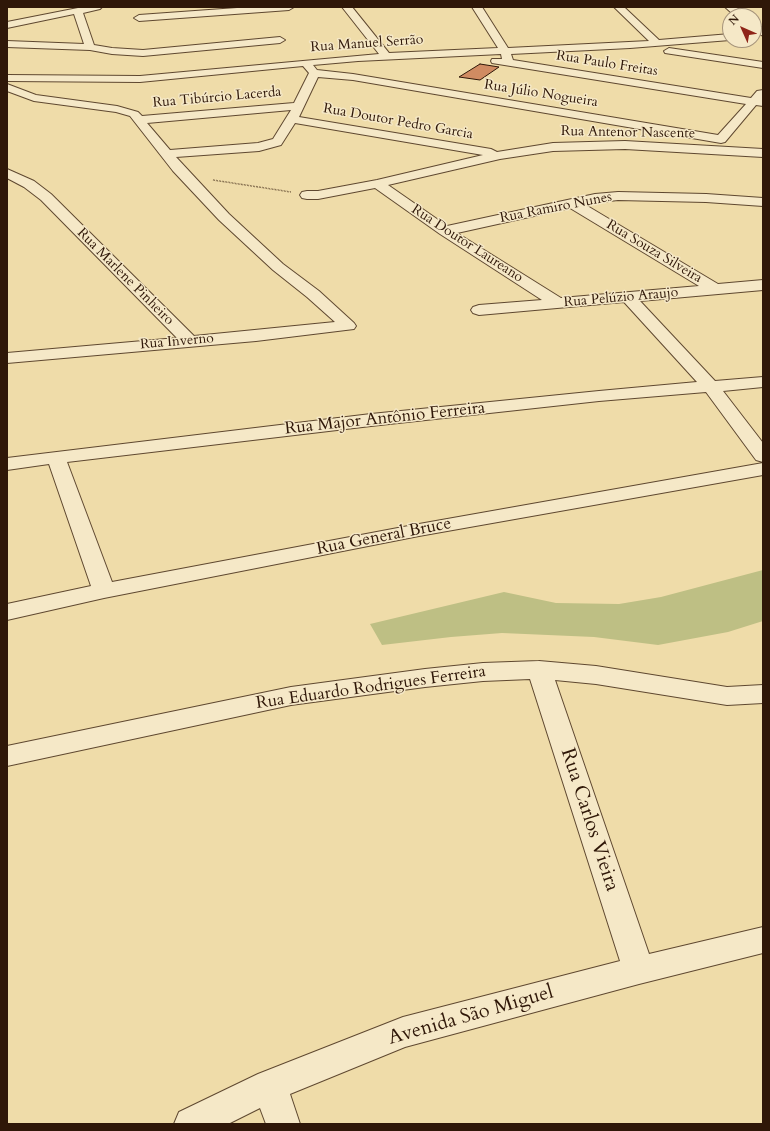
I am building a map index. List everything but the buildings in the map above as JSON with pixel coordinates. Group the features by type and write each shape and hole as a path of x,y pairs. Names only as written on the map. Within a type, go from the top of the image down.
{"street":[{"path":"7,25 97,7"},
{"path":"139,18 179,19 289,7"},
{"path":"347,7 386,56"},
{"path":"477,7 505,51 508,63"},
{"path":"619,7 657,43"},
{"path":"264,9 290,65"},
{"path":"78,11 90,47"},
{"path":"11,14 18,22"},
{"name":"Rua Manuel Serrão","path":"7,78 134,79 386,56 630,45 722,38"},
{"path":"7,44 90,47 112,51 143,53 189,45 282,46"},
{"path":"630,45 763,65"},
{"name":"Rua Paulo Freitas","path":"447,53 758,102"},
{"path":"415,88 426,54"},
{"path":"167,154 270,145 278,142 292,119 314,73 306,63"},
{"name":"Rua Júlio Nogueira","path":"314,73 353,77 763,147"},
{"path":"7,87 34,98 122,110 134,114 178,168"},
{"path":"721,140 758,102 763,91"},
{"name":"Rua Tibúrcio Lacerda","path":"139,120 297,106"},
{"name":"Rua Doutor Pedro Garcia","path":"292,119 500,155"},
{"name":"Rua Antenor Nascente","path":"307,195 318,195 377,184 500,155 553,147 592,145 763,153"},
{"name":"Rua Inverno","path":"7,358 348,326 313,294 267,257 224,217 178,168"},
{"name":"Rua Marlene Pinheiro","path":"7,173 29,184 46,197 189,341"},
{"name":"Rua Doutor Laureano","path":"377,184 445,231 558,304"},
{"name":"Rua Ramiro Nunes","path":"445,231 595,198 644,196 714,198 763,202"},
{"name":"Rua Souza Silveira","path":"572,203 715,289"},
{"name":"Rua Pelúzio Araujo","path":"479,310 763,285"},
{"path":"628,297 711,386 763,456"},
{"name":"Rua Major Antônio Ferreira","path":"7,464 379,419 599,396 763,382"},
{"path":"56,457 104,591"},
{"name":"Rua General Bruce","path":"7,612 104,591 419,530 763,469"},
{"name":"Rua Eduardo Rodrigues Ferreira","path":"7,756 290,696 425,678 483,672 539,670 596,676 727,696 763,694"},
{"name":"Rua Carlos Vieira","path":"539,670 639,970"},
{"name":"Avenida São Miguel","path":"191,1124 270,1086 403,1032 639,970 763,940"},
{"path":"270,1086 283,1124"}],"path":[{"path":"178,168 213,180 278,189 307,195"}],"green space":[{"path":"763,570 763,621 728,632 658,645 594,637 502,633 382,645 370,624 504,592 556,603 619,604 661,597"}]}
